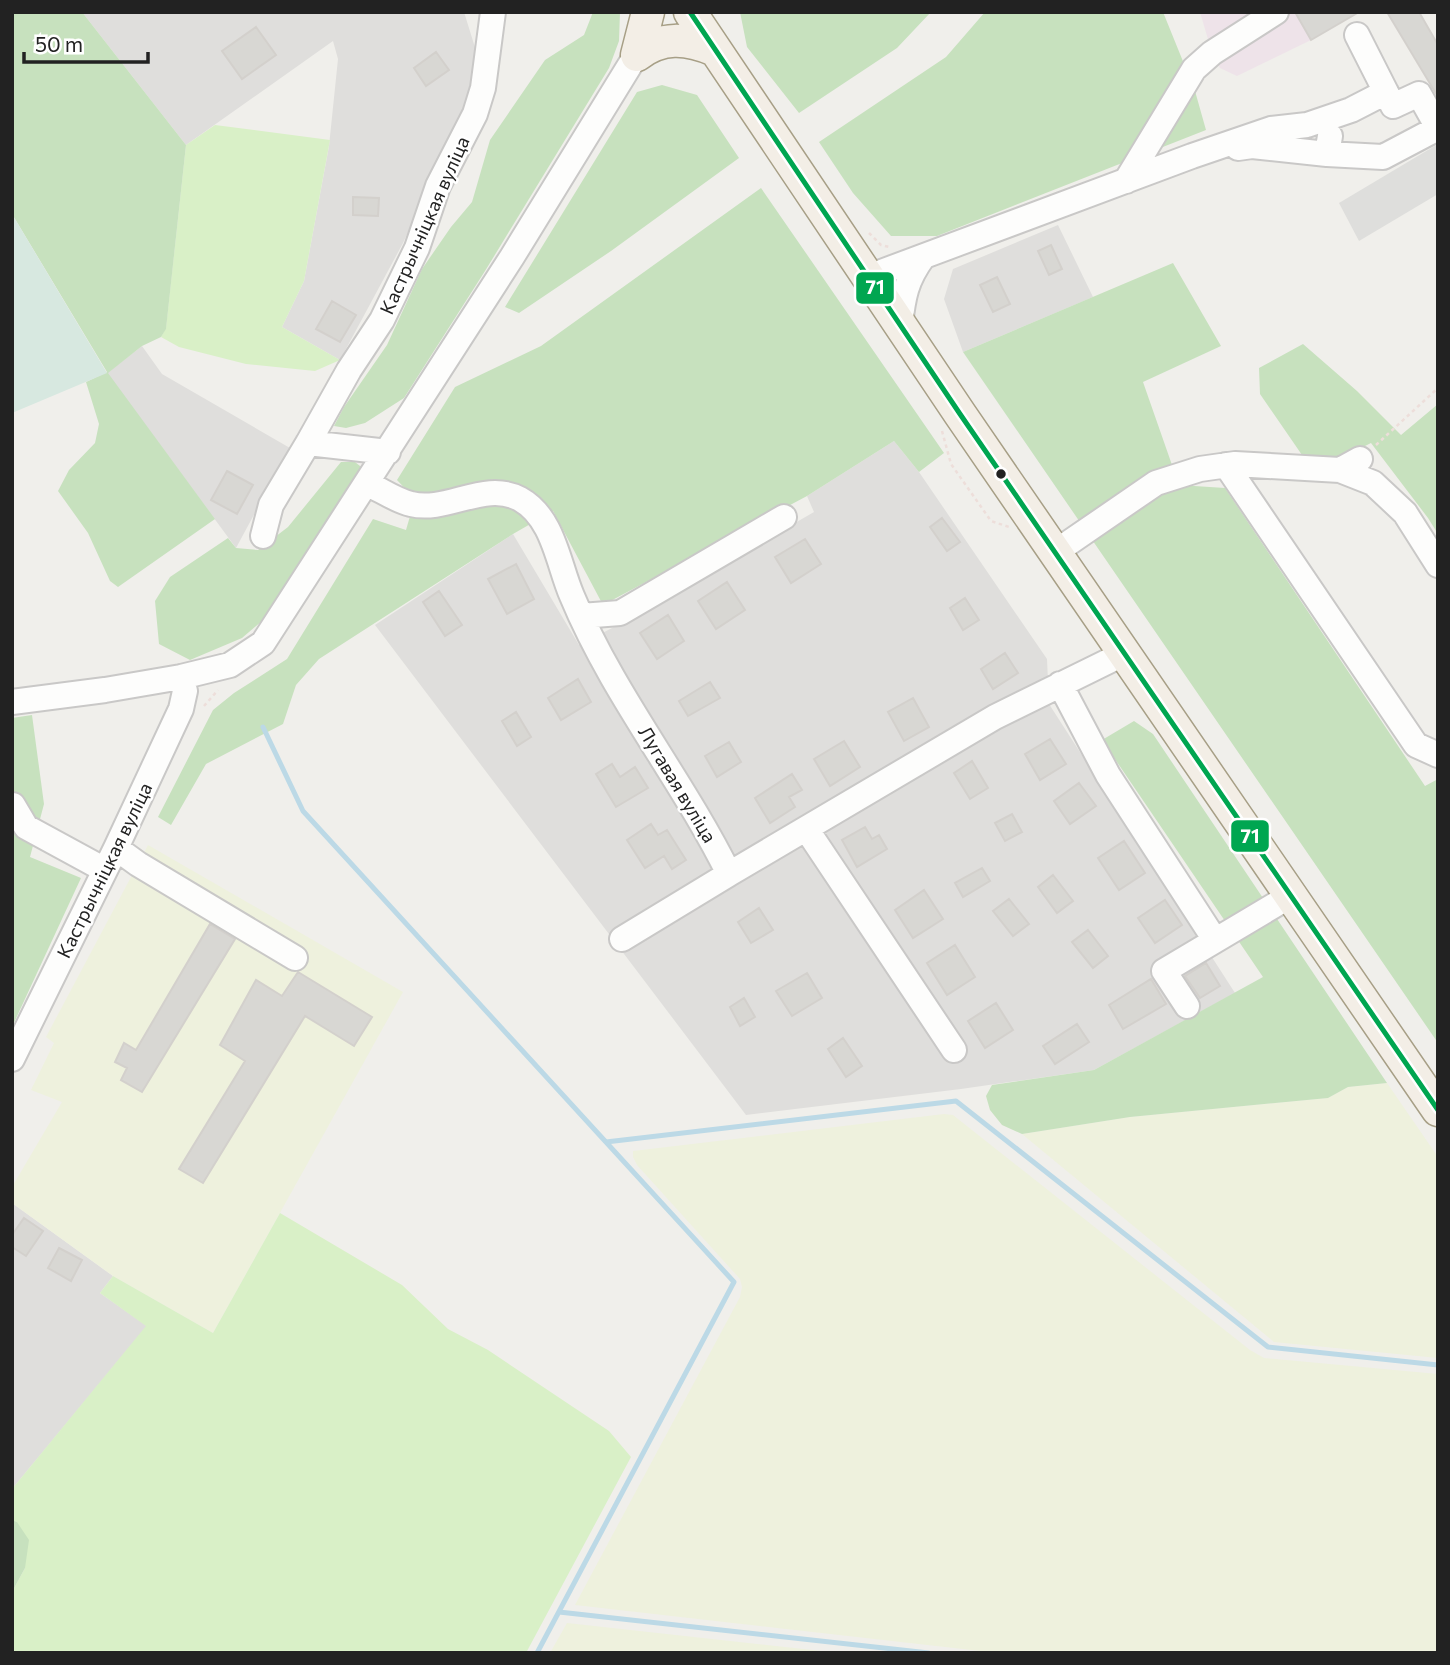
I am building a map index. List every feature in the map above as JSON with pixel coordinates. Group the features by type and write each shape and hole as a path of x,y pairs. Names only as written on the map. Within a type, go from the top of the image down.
{"main road":[{"path":"637,55 648,12"},
{"path":"690,12 715,50 855,235 868,278 1123,654 1438,1110"},
{"path":"709,12 710,34 715,50"},
{"path":"637,55 659,41 687,42 715,50"}],"street":[{"name":"Кастрычніцкая вуліца","path":"264,536 271,505 349,370 382,320 417,248 438,186 475,114 483,88 493,12"},
{"path":"12,702 181,677 230,665 263,643 512,257 662,12"},
{"path":"1126,181 1194,69 1212,53 1276,12"},
{"path":"1357,35 1389,99"},
{"path":"868,278 912,257 1192,156 1271,129 1307,125 1326,136 1384,158 1438,128 1419,94 1389,99 1326,136 1192,156"},
{"path":"855,235 874,256 912,257"},
{"path":"900,325 912,257"},
{"path":"308,443 388,452"},
{"path":"1054,553 1156,483 1200,469 1226,465 1350,464 1405,513 1438,565"},
{"path":"1226,465 1416,746 1438,755"},
{"name":"Лугавая вуліца","path":"368,484 411,505 442,503 495,492 520,499 534,509 550,532 571,595 600,657 711,838 729,874"},
{"path":"581,617 620,613 784,517"},
{"path":"622,939 995,717 1123,654"},
{"name":"Кастрычніцкая вуліца","path":"12,1059 111,859 181,709 185,691 181,677"},
{"path":"1060,684 1108,775 1215,940"},
{"path":"13,805 26,827 111,859 295,958"},
{"path":"807,830 954,1050"},
{"path":"1187,1006 1164,971 1290,896"}],"path":[{"path":"855,235 912,257"},
{"path":"1350,464 1438,388"},
{"path":"951,464 991,520"}],"shaded area":[{"path":"82,12 464,12 482,70 403,243 340,360 282,327 304,281 329,146 338,59 333,41 186,145"},
{"path":"1200,12 1359,12 1311,40 1237,76 1220,68 1212,53"},
{"path":"1438,144 1438,194 1359,241 1339,203"},
{"path":"12,214 107,373 12,413"},
{"path":"1058,225 1093,297 963,352 944,299 953,269"},
{"path":"142,346 162,374 290,448 236,548 107,373"},
{"path":"894,441 919,472 1047,659 1049,704 1235,993 1094,1070 746,1115 375,625 513,534 579,645 814,512 807,496"},
{"path":"12,1203 113,1276 100,1293 147,1326 12,1489"}],"green space":[{"path":"12,12 82,12 186,145 166,329 161,337 142,346 108,373 215,519 118,587 110,581 88,533 58,491 69,470 95,443 99,424 86,382 107,372 12,214"},
{"path":"593,12 620,12 619,41 609,68 485,271 404,398 365,423 346,428 334,426 387,345 422,269 472,202 490,140 545,60 584,35"},
{"path":"740,12 931,12 897,48 799,113 747,47"},
{"path":"985,12 1163,12 1195,91 1206,130 937,236 891,236 853,193 819,142 946,57"},
{"path":"662,85 697,95 739,158 611,251 519,313 505,307 637,92"},
{"path":"215,125 330,140 304,281 282,327 340,360 315,371 246,364 179,347 161,337 166,328 186,145"},
{"path":"761,188 944,453 919,472 894,441 807,496 603,605 553,511 319,659 296,685 283,724 206,764 171,825 158,817 213,710 287,659 373,519 406,530 415,499 397,480 455,387 541,346"},
{"path":"1173,263 1221,346 1143,382 1179,485 1225,488 1425,786 1438,779 1438,1043 963,352"},
{"path":"1303,344 1357,391 1401,435 1438,404 1438,534 1371,443 1337,460 1302,455 1260,394 1259,368"},
{"path":"341,462 355,462 365,470 262,621 242,638 190,660 159,644 155,601 170,577 228,538 236,548 258,550 288,527"},
{"path":"32,715 44,804 30,857 81,878 12,1027 12,718"},
{"path":"1134,721 1153,734 1387,1083 1348,1087 1328,1098 1130,1117 1022,1134 1002,1125 990,1110 986,1096 992,1085 1094,1070 1263,977 1102,740"},
{"path":"148,845 403,992 213,1333 113,1276 12,1203 12,1187 62,1102 31,1090 54,1043 46,1037"},
{"path":"1387,1083 1438,1157 1438,1358 1274,1342 1022,1134 1130,1117 1328,1098 1348,1087"},
{"path":"953,1115 1250,1350 1264,1358 1438,1374 1438,1653 998,1653 575,1605 740,1297 742,1287 740,1279 637,1165 633,1151"},
{"path":"280,1213 402,1285 448,1329 488,1350 609,1431 631,1457 526,1653 12,1653 12,1592 25,1568 17,1522 12,1520 12,1489 146,1326 100,1293 113,1276 213,1333"},
{"path":"12,1520 17,1522 29,1540 25,1568 12,1592"},
{"path":"567,1623 840,1653 550,1653"}],"building":[{"path":"1295,12 1359,12 1311,40"},
{"path":"1387,12 1419,12 1438,45 1438,97"},
{"path":"256,27 276,55 242,79 222,51"},
{"path":"436,52 449,70 426,86 414,68"},
{"path":"353,197 379,198 378,216 353,215"},
{"path":"1051,245 1062,269 1049,275 1038,251"},
{"path":"997,277 1010,304 993,312 980,285"},
{"path":"332,301 356,315 340,342 316,329"},
{"path":"227,471 253,485 237,514 211,500"},
{"path":"942,518 960,542 947,551 930,527"},
{"path":"805,539 821,564 791,583 775,557"},
{"path":"516,564 534,599 507,614 488,579"},
{"path":"727,582 745,610 716,629 698,601"},
{"path":"439,591 462,625 445,636 423,602"},
{"path":"965,598 979,620 963,630 950,608"},
{"path":"668,615 684,641 657,659 640,633"},
{"path":"1005,653 1018,673 993,689 981,669"},
{"path":"578,679 591,702 561,720 548,698"},
{"path":"710,682 720,698 688,716 679,701"},
{"path":"913,698 929,727 904,741 888,712"},
{"path":"516,712 531,737 517,746 502,721"},
{"path":"1050,739 1066,764 1040,780 1025,754"},
{"path":"844,741 860,767 830,786 814,759"},
{"path":"729,742 741,762 717,777 705,756"},
{"path":"972,761 988,788 970,799 954,773"},
{"path":"612,764 620,777 635,767 648,788 616,807 596,774"},
{"path":"792,774 802,790 789,797 795,807 770,823 755,798"},
{"path":"1079,783 1096,806 1070,824 1054,801"},
{"path":"1012,814 1022,832 1005,841 995,823"},
{"path":"651,824 658,835 667,830 686,860 672,869 664,856 645,868 627,840"},
{"path":"865,827 872,839 879,835 887,849 857,867 842,840"},
{"path":"1124,841 1145,873 1119,890 1098,858"},
{"path":"982,868 990,881 963,897 955,883"},
{"path":"1053,875 1073,901 1057,913 1038,887"},
{"path":"924,890 943,919 913,938 895,910"},
{"path":"1009,899 1029,924 1013,936 993,911"},
{"path":"1165,900 1182,925 1155,943 1138,918"},
{"path":"759,908 773,930 751,943 738,922"},
{"path":"210,924 235,939 142,1092 121,1080 127,1068 115,1062 124,1043 136,1050"},
{"path":"1088,930 1108,956 1093,968 1072,942"},
{"path":"955,945 975,977 947,995 927,963"},
{"path":"1206,963 1220,986 1200,998 1185,976"},
{"path":"298,972 372,1017 354,1046 305,1016 203,1183 179,1169 245,1061 220,1045 256,980 282,996"},
{"path":"807,973 822,998 792,1016 776,991"},
{"path":"1151,979 1166,1004 1123,1029 1109,1005"},
{"path":"744,998 755,1017 740,1026 730,1007"},
{"path":"996,1003 1013,1030 985,1048 968,1021"},
{"path":"1077,1024 1089,1042 1055,1064 1043,1046"},
{"path":"843,1038 862,1066 846,1077 828,1049"},
{"path":"24,1218 43,1231 26,1256 12,1247 12,1235"},
{"path":"59,1248 82,1260 71,1281 48,1268"}],"waterway":[{"path":"263,727 303,811 734,1282 537,1653"},
{"path":"606,1142 956,1101 1268,1347 1438,1365"},
{"path":"559,1612 929,1653"}],"transit line":[{"name":"71","path":"690,12 960,414 1438,1110"}]}
